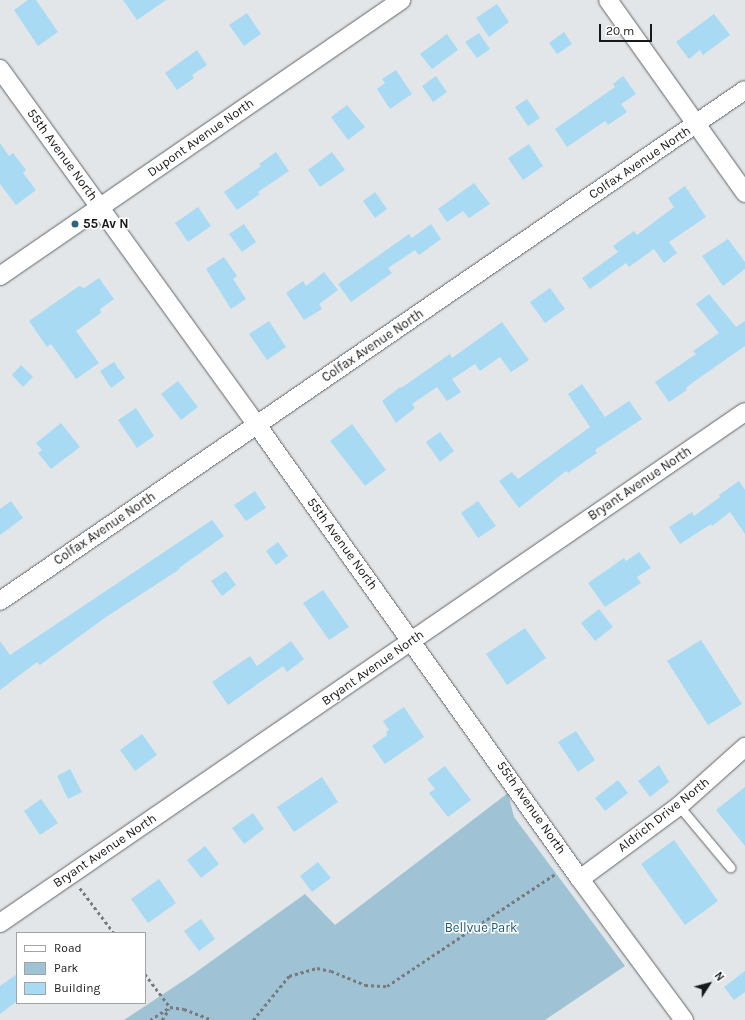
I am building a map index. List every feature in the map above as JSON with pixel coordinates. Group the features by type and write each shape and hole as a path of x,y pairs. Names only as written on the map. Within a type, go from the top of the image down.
{"street":[{"name":"Dupont Avenue North","path":"0,276 401,0"},
{"path":"608,0 745,193"},
{"name":"55th Avenue North","path":"0,69 412,641 580,879 684,1020"},
{"name":"Colfax Avenue North","path":"0,601 745,90"},
{"name":"Bryant Avenue North","path":"0,923 745,412"},
{"name":"Aldrich Drive North","path":"580,879 680,806 745,747"}],"lane":[{"path":"680,806 730,866"}],"path":[{"path":"253,1020 289,976 317,968 331,971 365,985 387,986 570,864"},
{"path":"70,875 113,932"},
{"path":"146,975 170,1007"},
{"path":"162,1020 170,1007"},
{"path":"150,1020 170,1007 184,1009 212,1020"}],"green space":[{"name":"Bellvue Park","path":"508,793 514,817 625,966 545,1020 124,1020 192,975 305,894 335,925"}],"building":[{"path":"28,0 36,0 58,32 38,46 14,10"},
{"path":"123,0 166,0 137,20"},
{"path":"497,4 509,22 489,37 476,18"},
{"path":"247,13 261,34 244,46 229,25"},
{"path":"714,14 730,35 703,55 700,50 689,59 676,42"},
{"path":"564,32 572,44 557,54 549,43"},
{"path":"479,33 490,49 477,58 465,42"},
{"path":"447,34 458,50 432,69 420,54"},
{"path":"197,50 207,65 192,75 194,78 177,90 165,73"},
{"path":"396,70 412,94 390,109 377,89 385,83 382,79"},
{"path":"436,76 447,92 433,102 422,86"},
{"path":"623,76 636,94 621,104 627,112 608,125 605,121 567,147 555,129 615,87 613,84"},
{"path":"527,99 540,118 528,126 515,107"},
{"path":"347,105 365,127 348,140 331,117"},
{"path":"0,143 9,156 13,153 26,170 23,173 36,190 16,205 0,184"},
{"path":"529,144 543,166 523,180 508,158"},
{"path":"276,152 289,171 258,192 260,194 237,210 224,192 261,166 259,164"},
{"path":"332,152 345,170 320,187 308,170"},
{"path":"474,183 490,204 469,218 463,211 447,222 438,209"},
{"path":"685,186 706,217 669,242 677,253 664,263 654,249 629,267 626,263 590,289 582,278 618,252 613,246 634,231 637,235 674,207 668,198"},
{"path":"375,192 387,209 375,218 363,201"},
{"path":"198,207 211,226 188,242 175,223"},
{"path":"244,224 256,242 242,252 229,234"},
{"path":"431,224 441,239 419,255 415,250 388,268 392,273 351,302 338,284 409,234 412,238"},
{"path":"728,239 745,262 745,269 723,286 702,256"},
{"path":"224,257 237,276 233,279 246,299 231,309 206,269"},
{"path":"324,272 338,290 319,304 322,309 304,320 286,293 303,281 306,286"},
{"path":"99,278 114,299 100,309 101,313 76,331 99,363 76,379 51,344 47,347 29,321 79,286 84,288"},
{"path":"550,288 565,309 545,323 530,302"},
{"path":"709,294 736,327 745,321 745,346 692,383 686,388 687,390 669,402 655,382 696,354 693,351 719,333 696,304"},
{"path":"269,321 286,347 267,360 249,334"},
{"path":"502,322 529,360 511,372 500,357 480,371 475,364 452,379 461,392 447,401 437,387 412,404 415,408 396,423 382,401 400,387 401,388 450,354 452,358"},
{"path":"114,362 125,378 111,388 100,371"},
{"path":"21,365 33,377 23,387 12,375"},
{"path":"178,381 198,407 181,420 161,394"},
{"path":"582,384 605,417 629,401 642,419 595,450 597,453 568,473 566,471 519,508 499,481 512,472 518,479 590,427 568,394"},
{"path":"136,408 154,436 137,448 118,420"},
{"path":"61,423 80,447 51,469 38,453 42,450 36,443"},
{"path":"352,424 386,470 365,486 330,441"},
{"path":"440,432 454,451 440,462 426,442"},
{"path":"739,481 745,490 745,534 730,512 712,526 711,524 680,544 669,527 692,512 694,516 720,497 719,495"},
{"path":"255,491 266,508 246,521 234,505"},
{"path":"11,501 23,518 0,535 0,509"},
{"path":"478,501 496,526 478,538 461,513"},
{"path":"212,520 224,536 179,568 180,569 106,617 40,665 37,662 0,690 0,641 10,655"},
{"path":"278,542 288,556 276,565 266,551"},
{"path":"639,552 651,568 637,577 641,583 605,607 588,583 624,558 626,561"},
{"path":"226,571 236,585 222,596 211,581"},
{"path":"323,590 349,627 329,640 303,603"},
{"path":"599,609 613,627 595,641 581,623"},
{"path":"525,628 546,658 507,685 486,654"},
{"path":"701,640 742,704 708,725 667,661"},
{"path":"291,641 304,659 287,672 283,666 228,705 212,682 250,656 257,666"},
{"path":"404,707 424,737 385,764 372,746 387,735 386,732 389,730 383,721"},
{"path":"576,731 595,760 578,772 558,742"},
{"path":"142,734 157,755 135,771 120,750"},
{"path":"659,765 669,782 650,797 638,781"},
{"path":"445,766 471,800 448,817 429,793 435,789 427,779"},
{"path":"70,769 82,792 68,799 57,776"},
{"path":"322,777 338,802 294,832 277,807"},
{"path":"618,780 628,793 605,811 595,798"},
{"path":"745,787 745,846 716,810"},
{"path":"41,799 58,823 40,835 24,811"},
{"path":"253,813 264,829 244,844 232,828"},
{"path":"674,840 718,901 685,925 641,864"},
{"path":"205,846 219,864 201,878 187,860"},
{"path":"318,862 331,878 312,892 300,876"},
{"path":"159,879 176,903 148,923 131,899"},
{"path":"201,919 215,939 199,951 184,931"},
{"path":"745,971 745,992 734,1000 724,987"},
{"path":"16,975 16,1002 0,1014 0,986"}],"place":[{"name":"55 Av N","path":"75,224"}]}
